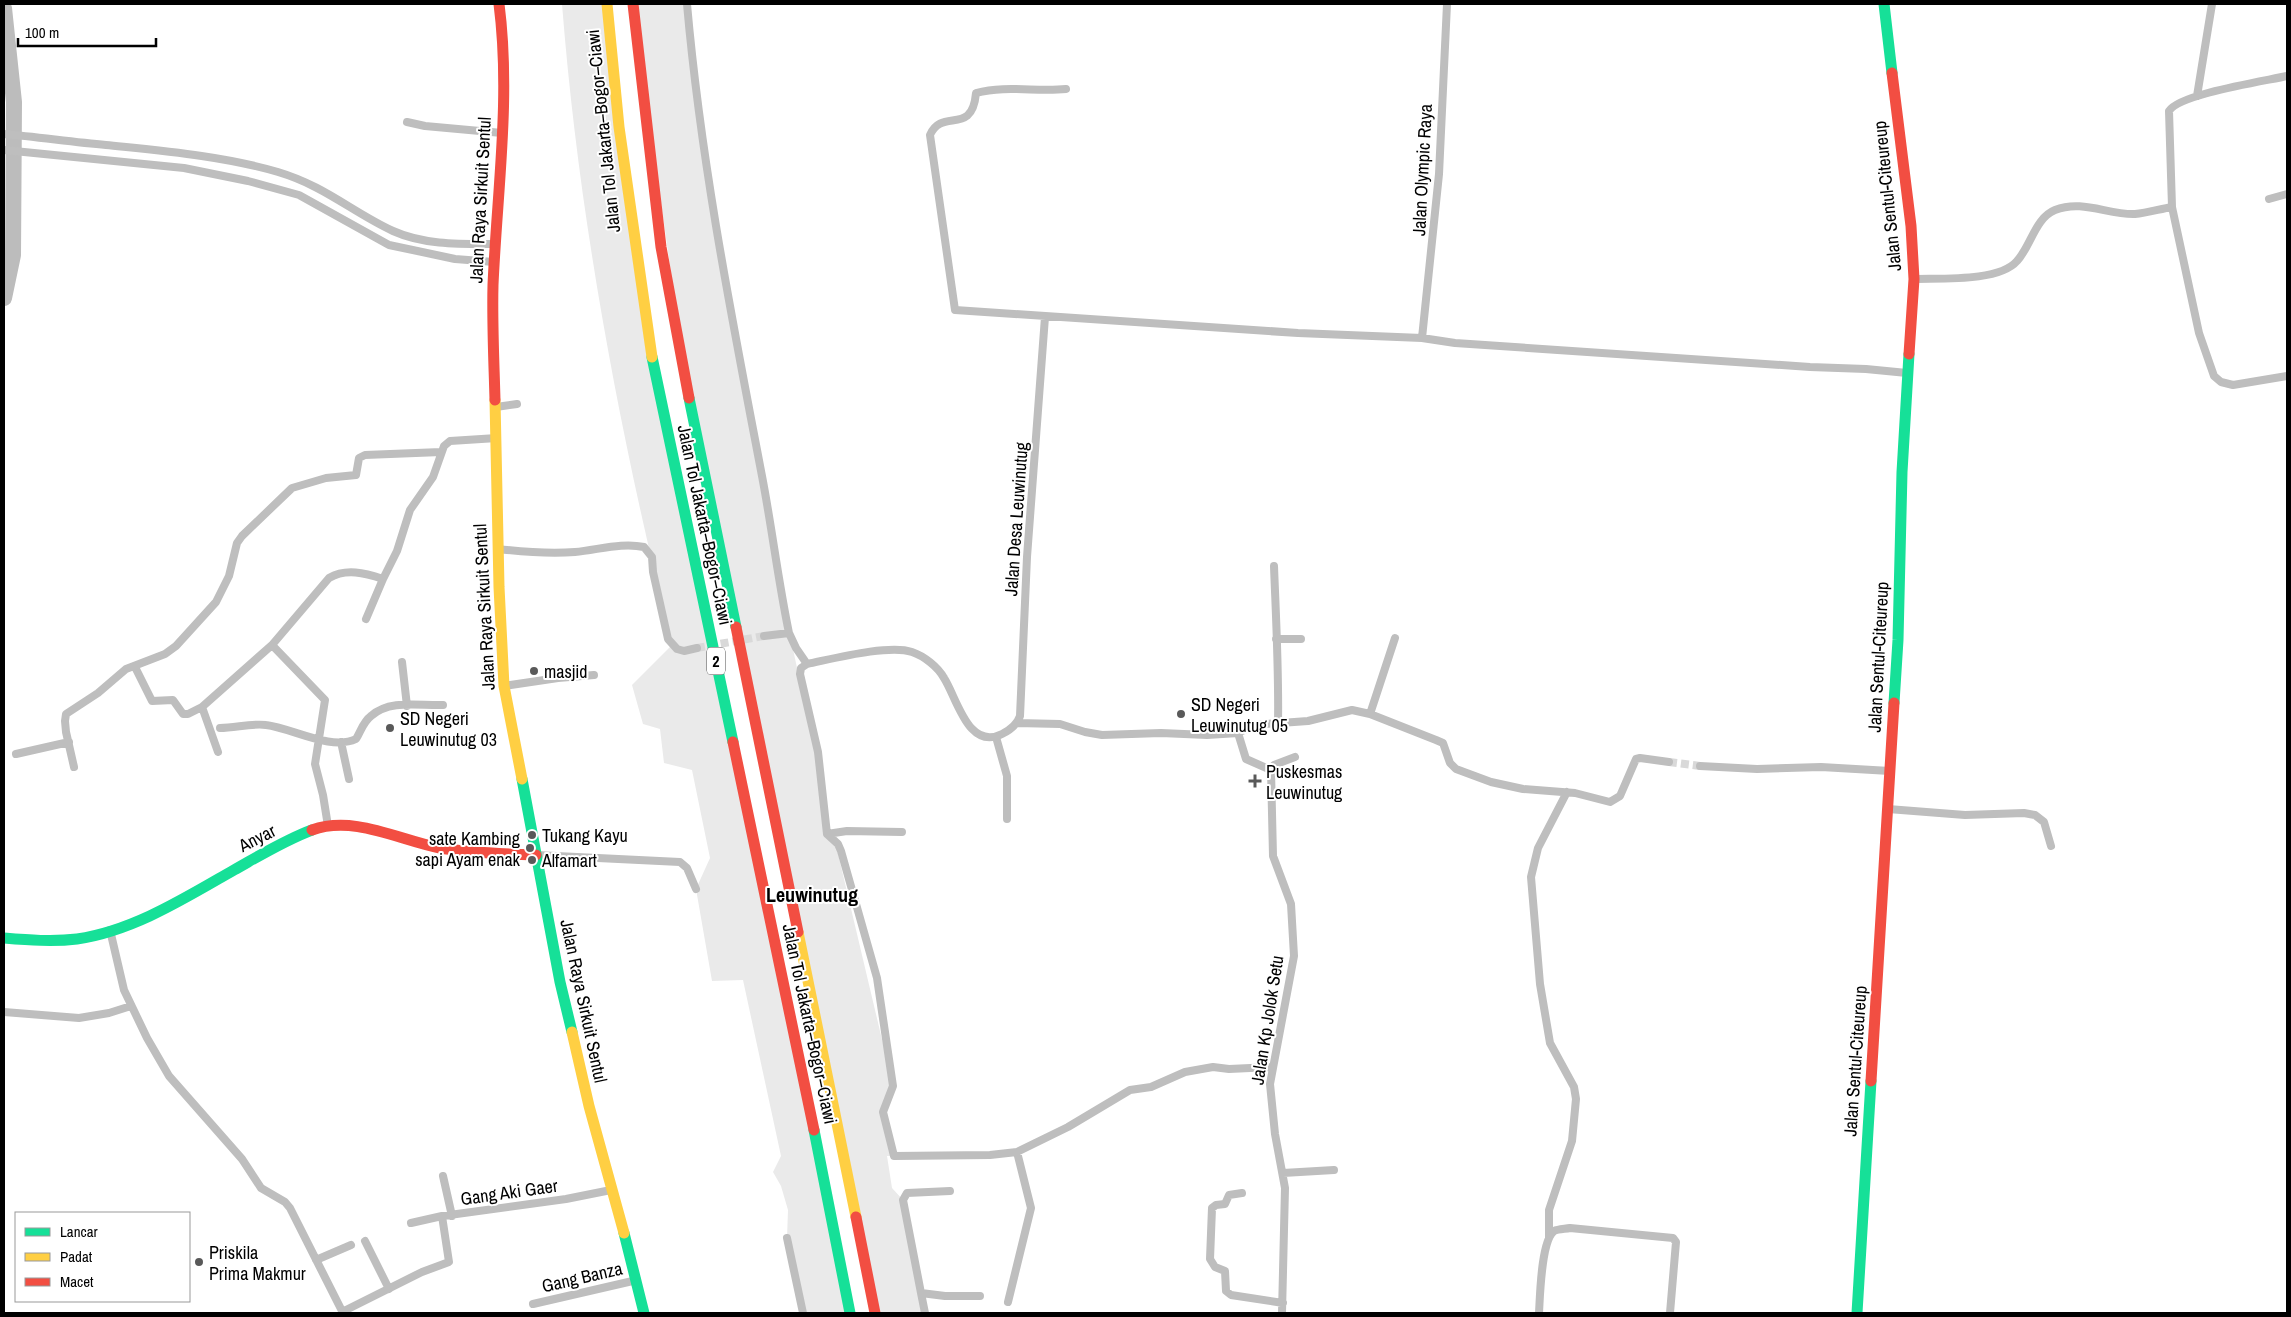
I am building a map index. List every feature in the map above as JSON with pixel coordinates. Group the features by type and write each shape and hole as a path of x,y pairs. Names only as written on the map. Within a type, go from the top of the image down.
{"main road":[{"name":"Jalan Raya Sirkuit Sentul","path":"499,4 503,35 502,133 494,262 498,549 504,686 560,982 611,1190 637,1280 644,1313"},
{"name":"Jalan Tol Jakarta–Bogor–Ciawi","path":"607,4 618,127 650,348 816,1140 850,1313"},
{"name":"Jalan Tol Jakarta–Bogor–Ciawi","path":"633,4 661,247 679,347 875,1313"},
{"name":"Jalan Sentul-Citeureup","path":"1857,1313 1898,640 1907,373 1914,279 1911,226 1884,4"},
{"name":"Anyar","path":"4,938 57,941 86,937 110,930 163,908 263,854 316,828 328,826 342,825 362,828 425,845 457,851 536,856"}],"street":[{"path":"687,4 695,93 740,368 762,476 779,583 789,632 796,648 807,664"},
{"name":"Jalan Olympic Raya","path":"1422,338 1439,174 1447,4"},
{"path":"2197,96 2212,4"},
{"path":"2287,76 2197,96 2172,105 2169,111 2172,207 2199,333 2214,376 2222,382 2233,385 2287,376"},
{"path":"1066,89 1040,91 1009,88 976,93 975,106 970,115 958,120 941,122 935,126 930,135 955,310 1298,333 1422,338 1456,343 1907,373"},
{"path":"406,122 425,126 502,133"},
{"path":"4,134 204,157 275,172 315,186 392,231 447,244 494,244"},
{"path":"61,156 64,141"},
{"path":"4,150 184,168 291,193 315,202 389,245 455,259 494,262"},
{"path":"2269,199 2287,194"},
{"path":"1914,279 1970,276 2004,271 2016,263 2044,216 2056,209 2079,206 2135,214 2172,207"},
{"path":"428,254 429,241"},
{"name":"Jalan Desa Leuwinutug","path":"1017,723 1020,716 1028,557 1045,317"},
{"path":"496,407 517,404"},
{"path":"366,618 397,551 410,510 433,477 444,446 450,441 496,438"},
{"path":"74,767 65,720 66,714 98,693 119,674 172,650 216,602 229,576 237,543 242,536 292,488 326,478 356,475 359,458 365,455 441,452"},
{"path":"498,549 538,553 592,550 625,545 644,547 652,557 653,572 668,638 676,649 684,651 697,648"},
{"path":"1274,566 1279,678 1278,724"},
{"path":"135,667 152,701 173,700 183,714 188,714 202,707 272,645 329,578 338,572 359,573 383,579"},
{"path":"764,636 789,632"},
{"path":"1370,714 1396,638"},
{"path":"1276,639 1300,639"},
{"path":"272,645 325,700 315,764 322,788 328,826"},
{"path":"1272,1068 1229,1069 1213,1067 1185,1072 1151,1087 1130,1090 1118,1095 1068,1127 1017,1152 990,1155 894,1156 883,1112 893,1086 877,978 841,851 838,844 827,834 818,752 800,674 801,668 807,664 884,650 911,651 929,662 944,677 956,706 973,730 985,738 996,737 1017,723 1060,724 1102,735 1207,735 1238,732 1253,726 1308,721 1352,710 1370,714 1443,743 1450,763 1456,769 1473,776 1523,789 1567,792 1610,802 1620,796 1636,760 1640,758 1669,762"},
{"path":"402,662 407,706"},
{"path":"504,686 558,678 594,676"},
{"path":"220,728 266,725 318,739 341,742 356,739 360,729 370,716 383,708 400,704 407,706 443,705"},
{"path":"202,707 218,752"},
{"path":"1238,732 1246,759 1272,768 1295,757"},
{"path":"996,737 1007,776 1007,819"},
{"path":"16,754 69,742"},
{"path":"341,742 349,779"},
{"path":"1700,766 1757,769 1821,767 1890,772"},
{"name":"Jalan Kp Jolok Setu","path":"1272,768 1273,856 1291,904 1294,956 1272,1068 1271,1104 1286,1188 1284,1303 1282,1313"},
{"path":"1539,1313 1545,1252 1549,1238 1549,1210 1572,1141 1576,1099 1574,1087 1550,1043 1540,984 1531,877 1538,848 1567,792"},
{"path":"1888,809 1965,815 2030,814 2044,822 2051,846"},
{"path":"827,834 847,830 902,832"},
{"path":"536,856 612,857 680,862 690,872 696,889"},
{"path":"110,930 124,990 130,1006 169,1076 242,1159 261,1188 285,1202 290,1208 343,1312 430,1269 449,1262 442,1216"},
{"path":"4,1012 79,1018 109,1013 130,1006"},
{"path":"1008,1302 1031,1208 1017,1152"},
{"path":"1283,1173 1334,1170"},
{"path":"443,1176 452,1216"},
{"name":"Gang Aki Gaer","path":"410,1223 442,1216 452,1216 611,1190"},
{"path":"925,1313 903,1200 907,1193 950,1191"},
{"path":"1242,1193 1229,1195 1225,1204 1216,1205 1212,1208 1210,1259 1212,1265 1225,1271 1226,1291 1231,1295 1284,1303"},
{"path":"1549,1238 1554,1231 1570,1228 1673,1238 1676,1242 1670,1313"},
{"path":"787,1238 803,1313"},
{"path":"366,1241 389,1289"},
{"path":"316,1260 351,1245"},
{"name":"Gang Banza","path":"533,1304 637,1280"},
{"path":"921,1293 945,1296 980,1296"}],"shaded area":[{"path":"562,4 607,4 635,254 850,1313 803,1313 787,1238 788,1210 781,1186 773,1172 781,1156 743,980 712,981 696,889 710,858 692,770 664,763 660,729 643,724 632,685 672,645 635,487 604,327 579,166"},
{"path":"633,4 687,4 696,103 779,583 818,767 827,833 835,841 893,1086 884,1105 894,1156 887,1156 892,1188 903,1200 925,1313 875,1313 687,386"}],"waterway":[{"path":"4,8 14,102 13,255 4,298"}],"tunnel":[{"path":"697,648 764,636"},
{"path":"1669,762 1700,766"}],"traffic: fast":[{"path":"1884,4 1892,73"},
{"path":"1894,703 1898,640 1902,472 1909,354"},
{"path":"652,357 733,742"},
{"path":"689,398 736,627"},
{"path":"522,779 560,982 572,1032"},
{"path":"4,938 68,940 98,935 118,929 158,912 272,848 312,830"},
{"path":"1857,1313 1871,1081"},
{"path":"814,1130 850,1313"},
{"path":"624,1233 644,1313"}],"traffic: slow":[{"path":"607,4 619,127 652,357"},
{"path":"495,400 499,587 504,686 522,779"},
{"path":"798,932 856,1217"},
{"path":"572,1032 589,1106 624,1233"}],"traffic: jam":[{"path":"495,400 493,285 502,144 504,74 499,4"},
{"path":"633,4 661,247 689,398"},
{"path":"1892,73 1911,226 1914,279 1909,354"},
{"path":"736,627 798,932"},
{"path":"1871,1081 1894,703"},
{"path":"733,742 814,1130"},
{"path":"312,830 344,825 376,830 440,848 536,855"},
{"path":"856,1217 875,1313"}],"place":[{"name":"masjid","path":"534,671"},
{"name":"SD Negeri Leuwinutug 05","path":"1181,714"},
{"name":"SD Negeri Leuwinutug 03","path":"390,728"},
{"name":"Puskesmas Leuwinutug","path":"1255,781"},
{"name":"Tukang Kayu","path":"532,835"},
{"name":"sate Kambing sapi Ayam enak","path":"530,848"},
{"name":"Alfamart","path":"532,860"},
{"name":"Priskila Prima Makmur","path":"199,1262"}],"district":[{"name":"Leuwinutug","path":"812,894"}]}
